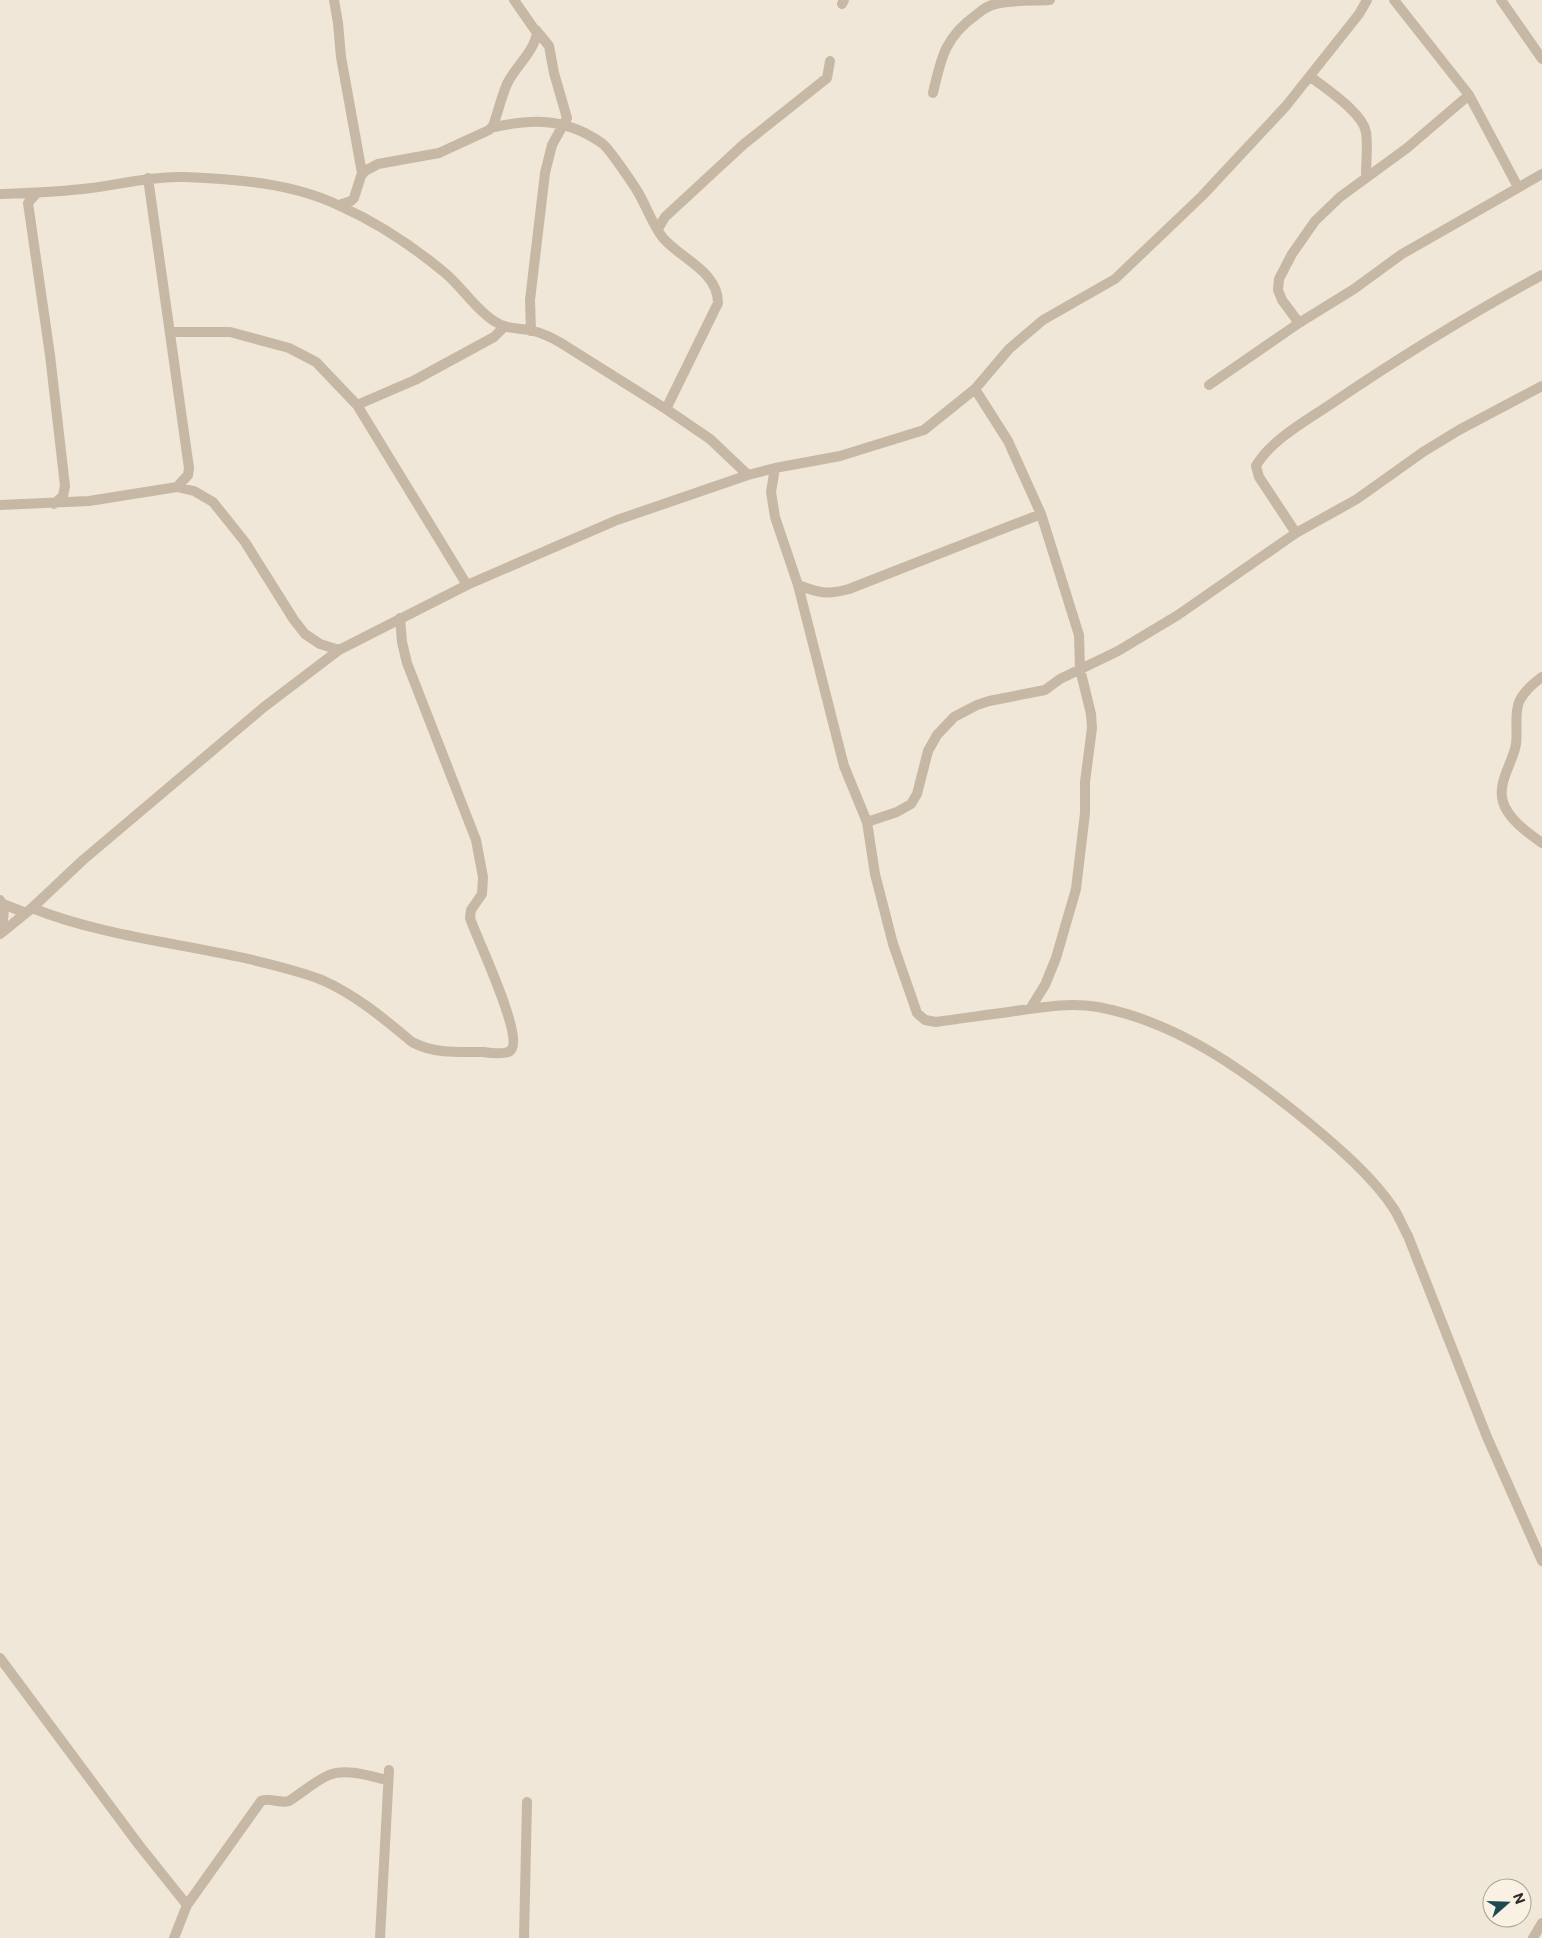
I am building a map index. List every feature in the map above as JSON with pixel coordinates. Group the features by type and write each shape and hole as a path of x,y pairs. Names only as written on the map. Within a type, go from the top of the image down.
{"street":[{"path":"334,0 341,57 362,173 354,198 339,205"},
{"path":"514,0 549,46 554,72 568,118 552,145 545,173 530,300 531,331"},
{"path":"933,93 945,50 957,30 964,24 987,7 997,3 1050,0"},
{"path":"0,934 83,860 257,714 340,650 467,585 617,520 748,475 840,456 924,430 976,389 1009,350 1043,320 1115,279 1202,196 1311,77 1359,14 1367,0"},
{"path":"1394,0 1469,96 1518,187"},
{"path":"1501,0 1542,59"},
{"path":"491,128 507,85 516,68 532,47 536,38 536,30"},
{"path":"658,229 665,217 744,144 827,78 830,61"},
{"path":"1311,77 1354,113 1362,123 1366,132 1366,176"},
{"path":"1299,323 1282,300 1278,290 1279,279 1284,267 1315,221 1340,197 1366,176 1407,148 1469,96"},
{"path":"362,173 378,164 439,153 491,128 518,122 544,121 564,124 605,145 638,193 663,238 706,274 718,298 718,303 666,409"},
{"path":"1209,385 1299,323 1354,289 1402,254 1542,174"},
{"path":"0,194 92,188 148,178 183,177 258,183 296,191 339,205 377,225 416,250 447,274 493,321 504,327 531,331 554,339 666,409 710,439 748,475"},
{"path":"148,178 190,468 188,475 176,487"},
{"path":"38,193 28,203 50,355 65,486 63,496 54,504"},
{"path":"1296,533 1259,477 1256,466 1261,457 1294,429 1373,375 1542,276"},
{"path":"357,405 415,380 494,337 504,327"},
{"path":"171,332 230,332 289,348 316,362 357,405 467,585"},
{"path":"867,822 897,812 911,804 917,794 928,752 937,735 954,717 976,705 989,701 1045,690 1080,669 1118,651 1178,614 1296,533 1357,499 1400,466 1459,430 1542,386"},
{"path":"976,389 1008,441 1041,514 1078,630 1081,652 1080,669 1087,695 1092,728 1085,782 1085,813 1076,889 1056,958 1044,985 1030,1009"},
{"path":"775,468 771,503 798,585 844,766 867,822 876,874 893,944 917,1013 925,1020 936,1022 1070,1005 1098,1007 1141,1019 1177,1033 1224,1059 1286,1104 1335,1144 1393,1208 1408,1236 1487,1437 1542,1561"},
{"path":"0,505 89,501 176,487 194,491 213,502 245,542 294,620 305,634 320,644 340,650"},
{"path":"798,585 820,593 833,593 849,589 1041,514"},
{"path":"0,934 4,917 2,902 90,927 228,954 289,969 322,980 364,1003 412,1042 434,1051 506,1053 511,1050 514,1044 513,1035 506,1010 498,985 470,918 471,910 482,894 481,862 476,840 407,663 402,642 400,618"},
{"path":"1542,677 1525,691 1519,702 1516,714 1516,745 1501,790 1502,801 1507,813 1542,843"},
{"path":"0,1658 139,1845 187,1905"},
{"path":"174,1938 187,1905 261,1801 269,1799 283,1803 289,1801 328,1775 346,1772 388,1775 380,1938"},
{"path":"524,1938 527,1802"},
{"path":"1532,1938 1542,1923"}]}
